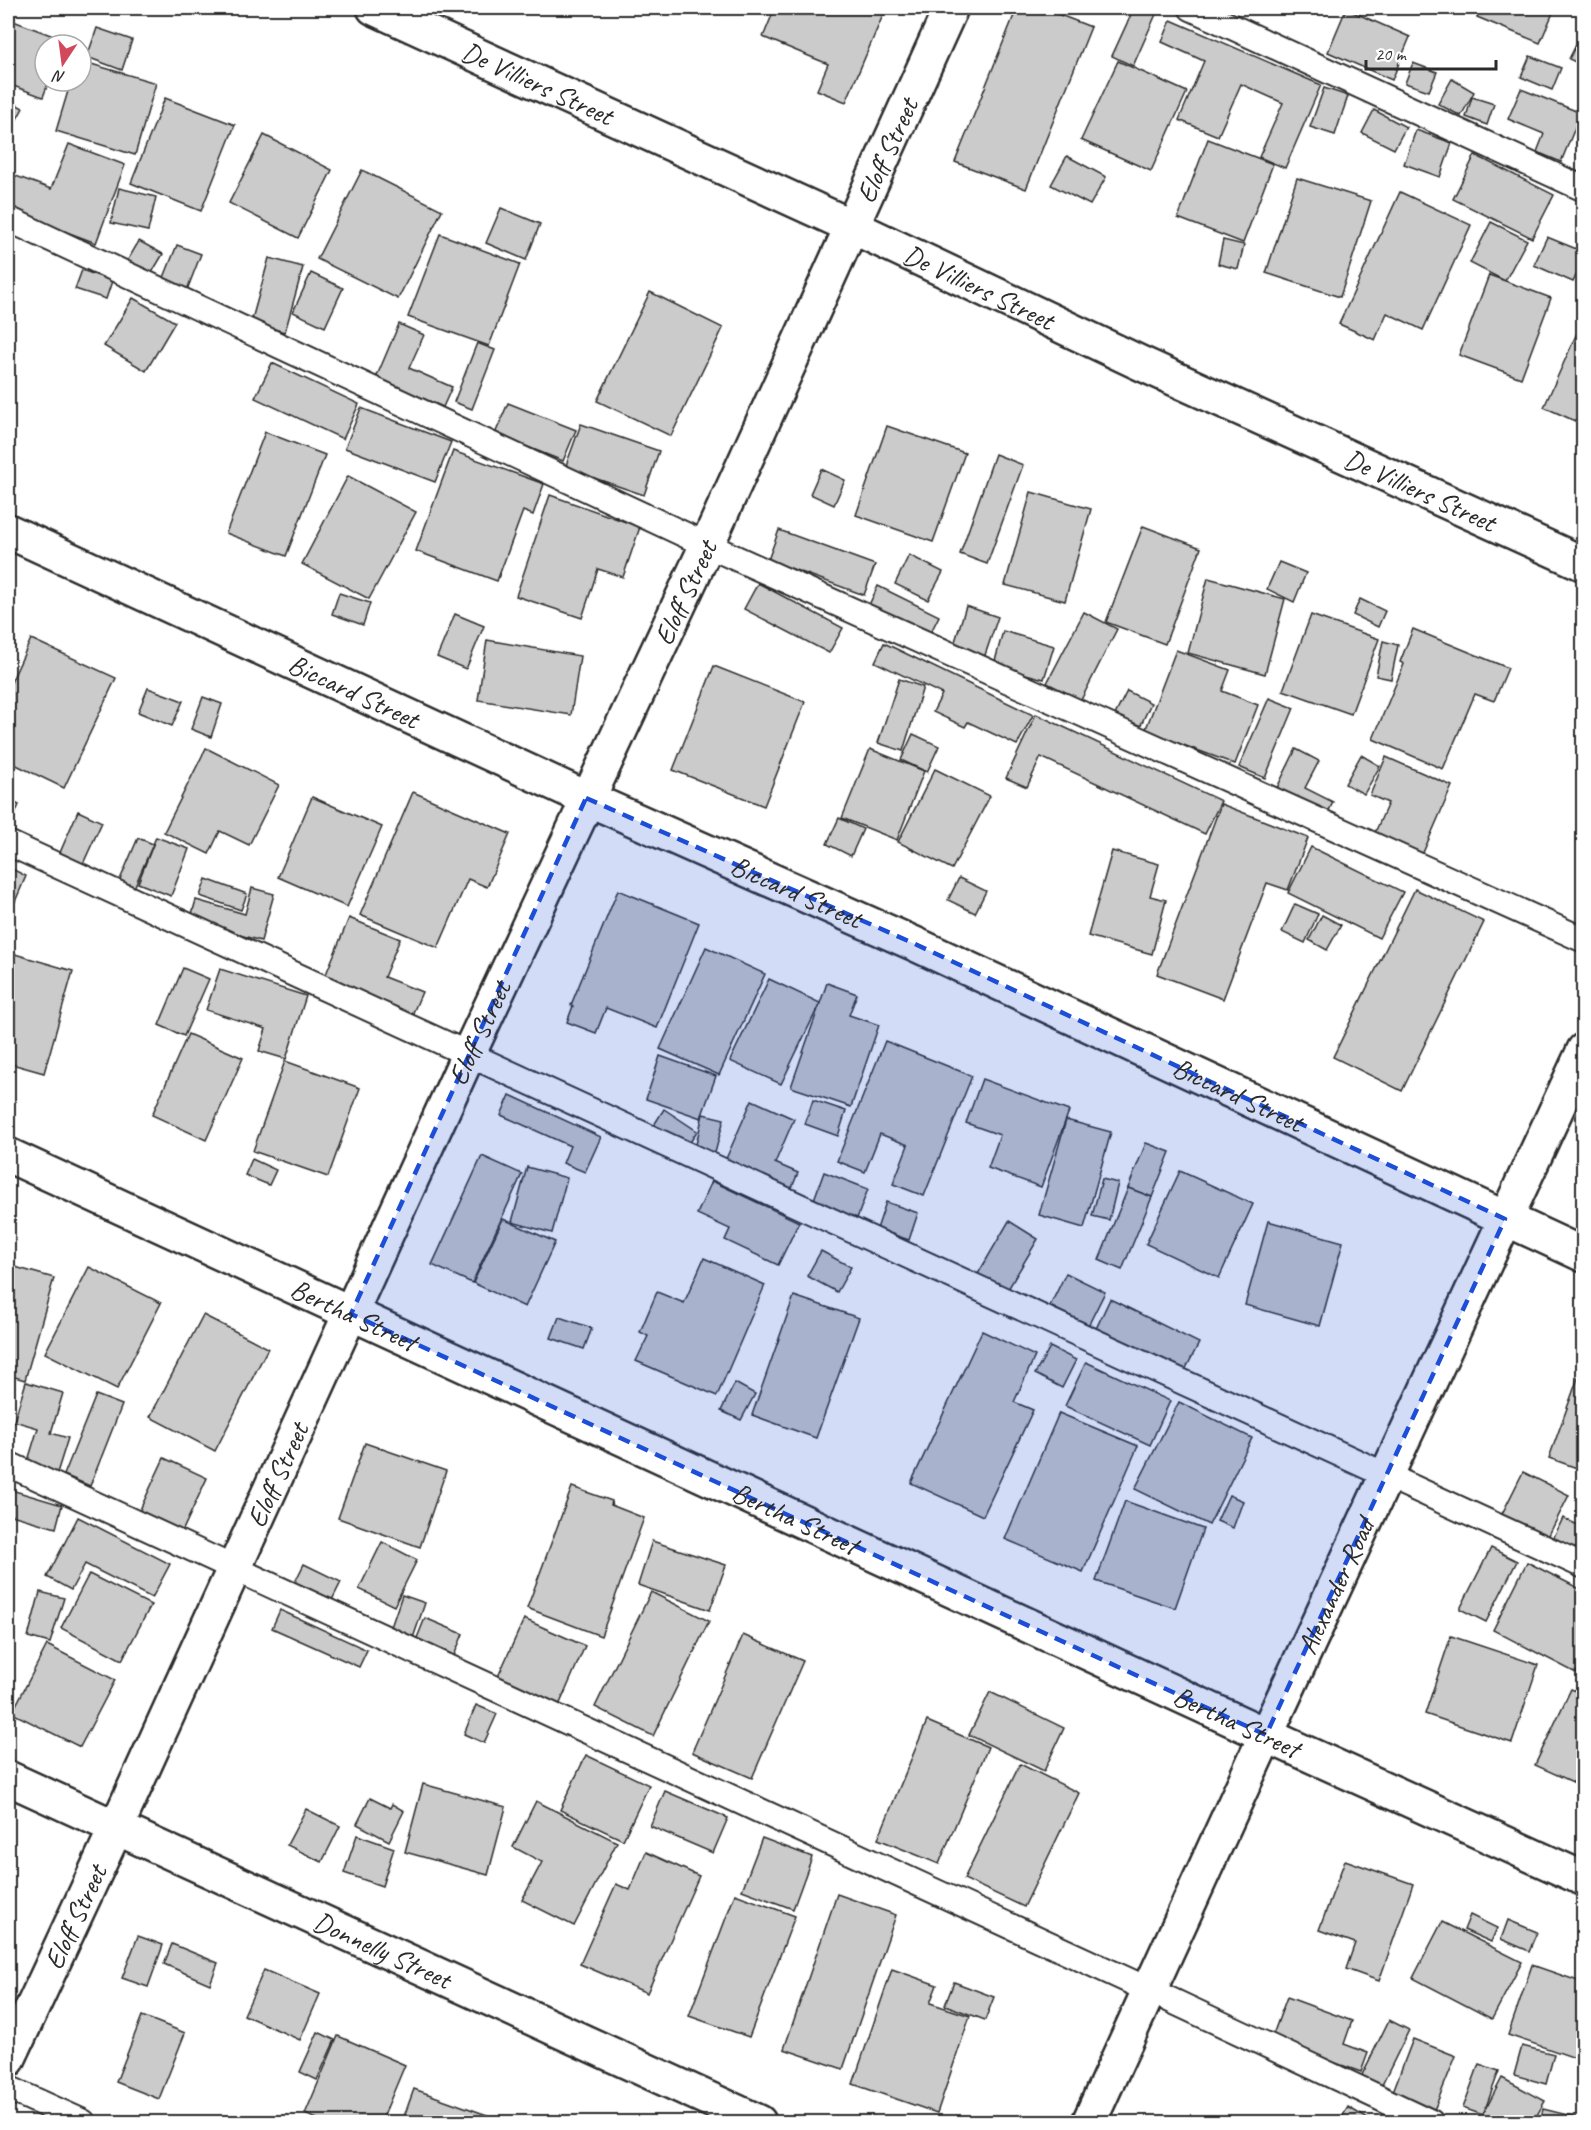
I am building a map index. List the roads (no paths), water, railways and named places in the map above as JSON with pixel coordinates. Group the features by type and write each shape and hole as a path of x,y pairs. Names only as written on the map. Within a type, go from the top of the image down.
{"street":[{"name":"De Villiers Street","path":"374,8 851,226 1138,362 1584,564"},
{"name":"Eloff Street","path":"8,2060 586,798 707,545 951,8"},
{"name":"Biccard Street","path":"8,531 586,798 915,944 1584,1255"},
{"name":"Alexander Road","path":"1089,2122 1584,1050"},
{"name":"Bertha Street","path":"8,1155 1266,1735 1584,1879"},
{"name":"Donnelly Street","path":"8,1778 759,2122"}],"lane":[{"path":"1191,8 1584,189"},
{"path":"8,219 707,545 1584,940"},
{"path":"8,843 1584,1566"},
{"path":"8,1464 1431,2122"},
{"path":"8,2088 83,2122"}]}
